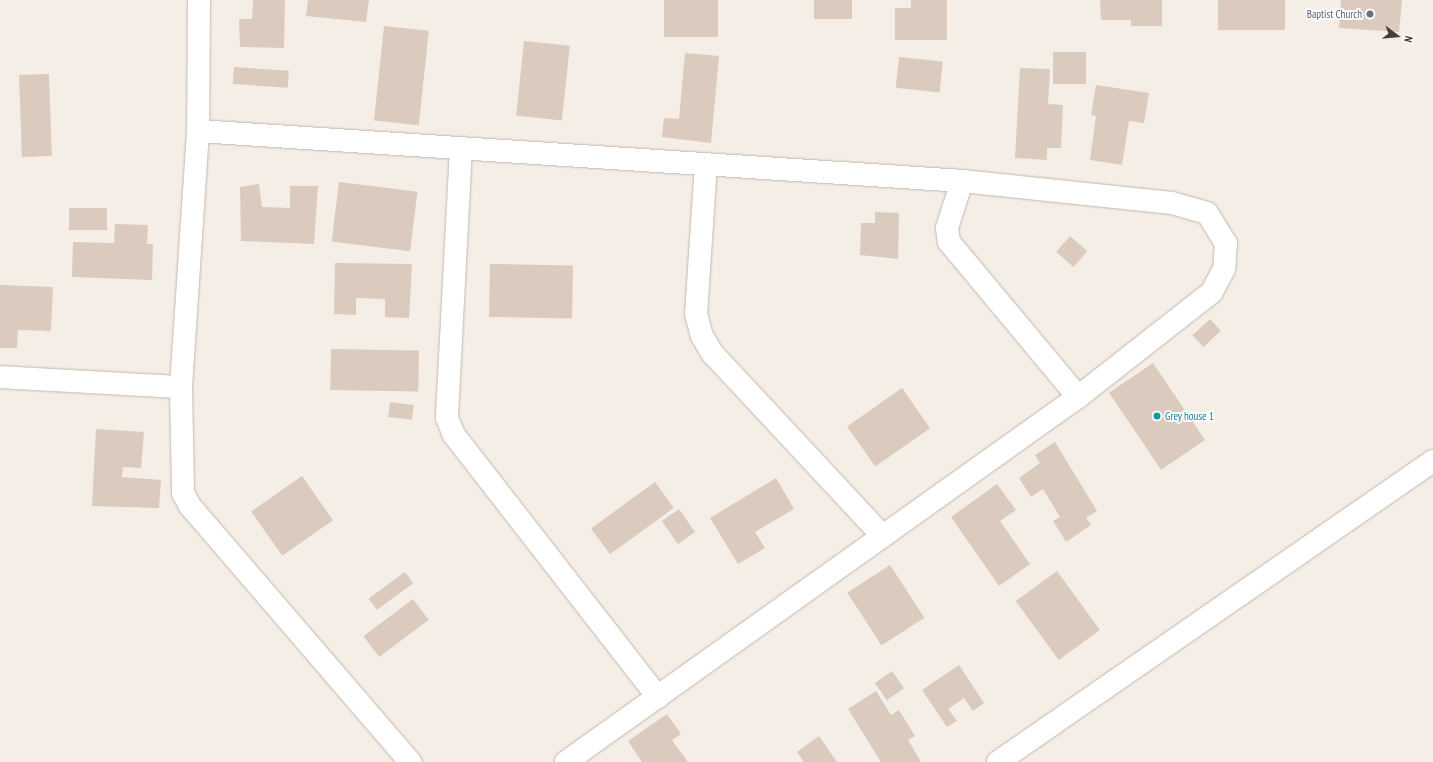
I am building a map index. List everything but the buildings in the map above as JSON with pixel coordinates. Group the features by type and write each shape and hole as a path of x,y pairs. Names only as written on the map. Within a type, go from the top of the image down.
{"street":[{"path":"199,0 198,131 181,387 183,493 190,506 410,762"},
{"path":"198,131 962,181 1172,204 1207,213 1226,243 1224,269 1212,292 1078,397 566,762"},
{"path":"461,148 447,418 454,435 658,697"},
{"path":"706,164 696,314 702,336 713,354 882,536"},
{"path":"962,181 947,228 949,242 1078,397"},
{"path":"0,377 181,387"},
{"path":"998,762 1433,461"}],"place":[{"name":"Baptist Church","path":"1370,14"},
{"name":"Grey house 1","path":"1157,416"}]}
